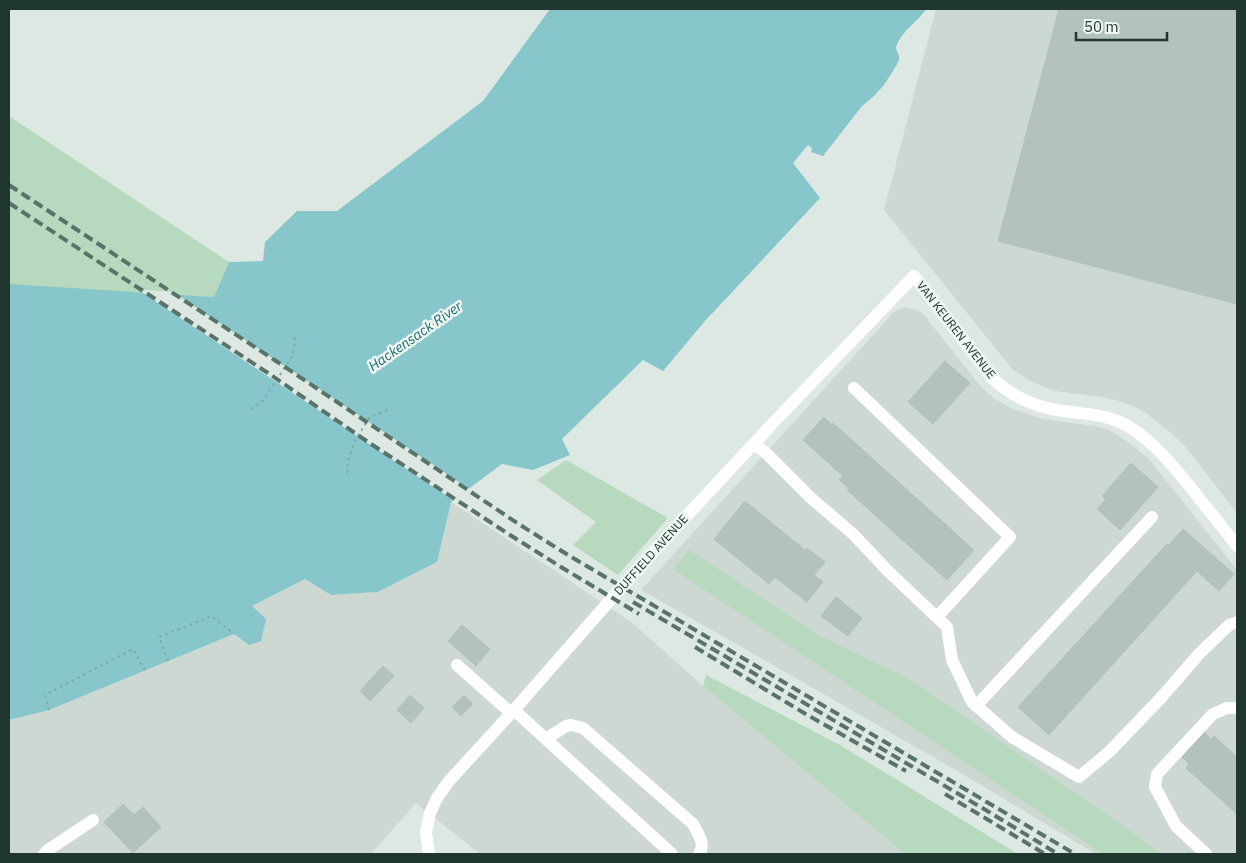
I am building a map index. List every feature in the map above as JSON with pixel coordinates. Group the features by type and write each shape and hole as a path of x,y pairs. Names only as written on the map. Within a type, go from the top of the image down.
{"street":[{"name":"DUFFIELD AVENUE","path":"429,854 426,832 427,823 437,798 449,781 640,565 914,276"},
{"name":"VAN KEUREN AVENUE","path":"914,276 1000,385 1015,396 1039,406 1102,416 1128,426 1148,441 1168,460 1237,546"},
{"path":"854,388 1010,537 936,617"},
{"path":"754,444 766,453 811,498 853,534 888,572 947,627 952,660 972,702 1012,737 1078,778 1109,752 1199,654 1237,622"},
{"path":"976,706 1152,517"},
{"path":"457,665 546,739 672,854"},
{"path":"1206,854 1176,826 1154,787 1157,774 1213,714 1227,708 1237,708"},
{"path":"546,739 566,726 571,725 583,728 693,824 702,843 702,850 699,854"},
{"path":"44,854 93,820"}],"path":[{"path":"251,409 261,404 292,356 295,336"},
{"path":"348,473 348,461 354,442 370,417 391,409"},
{"path":"168,661 160,637 212,616 234,634"},
{"path":"49,710 45,694 133,649 145,671"}],"shaded area":[{"path":"936,9 1237,9 1237,513 1184,445 1146,413 1116,400 1055,391 1027,379 1013,370 884,210"},
{"path":"905,307 918,310 924,315 981,387 1008,407 1042,419 1106,429 1132,445 1149,459 1237,570 1237,854 1096,854 959,772 641,590 893,313"},
{"path":"451,502 630,621 703,686 905,854 480,854 416,803 371,854 9,854 9,720 49,710 234,634 249,645 252,606 305,579 331,595 378,592 437,562 446,506"}],"green space":[{"path":"9,116 229,262 214,297 9,285"},
{"path":"566,460 668,518 618,575 573,545 596,522 537,480"},
{"path":"689,550 818,635 911,680 1122,825 1161,854 1103,854 673,569"},
{"path":"706,675 840,745 1018,854 905,854 703,686"}],"water":[{"name":"Hackensack River","path":"550,9 926,9 901,37 896,48 899,60 884,85 862,106 823,156 811,152 812,148 808,145 793,163 820,198 705,321 663,371 643,360 562,439 570,455 533,470 502,464 451,502 437,562 378,592 331,595 305,579 252,606 266,619 261,641 249,645 234,634 49,710 9,720 9,284 214,297 229,262 263,261 265,242 297,211 337,211 483,101"}],"pier":[{"path":"137,289 173,292 471,490 456,502"}],"building":[{"path":"1059,9 1237,9 1237,304 998,241"},
{"path":"945,361 970,383 933,424 908,402"},
{"path":"824,417 974,550 947,580 847,490 849,488 839,480 843,476 803,440"},
{"path":"1131,463 1158,487 1120,530 1097,509 1106,499 1102,496"},
{"path":"745,501 805,550 807,548 825,562 814,575 823,582 807,602 775,577 769,584 714,539"},
{"path":"1183,529 1234,574 1219,591 1197,571 1049,735 1018,707 1167,544 1169,545"},
{"path":"836,597 862,618 848,636 821,616"},
{"path":"462,625 490,649 476,666 448,641"},
{"path":"383,666 394,676 370,701 360,691"},
{"path":"410,695 424,708 411,723 397,710"},
{"path":"464,695 473,704 461,716 452,707"},
{"path":"1203,731 1211,739 1214,736 1237,757 1237,814 1186,768 1189,764 1181,756"},
{"path":"123,804 134,815 143,807 161,827 133,853 104,822"}],"railway":[{"path":"9,185 517,523 568,555 1075,854"},
{"path":"9,203 510,535 639,614"},
{"path":"633,602 1058,854"},
{"path":"695,647 804,713 906,771"},
{"path":"945,794 1045,854"}]}
